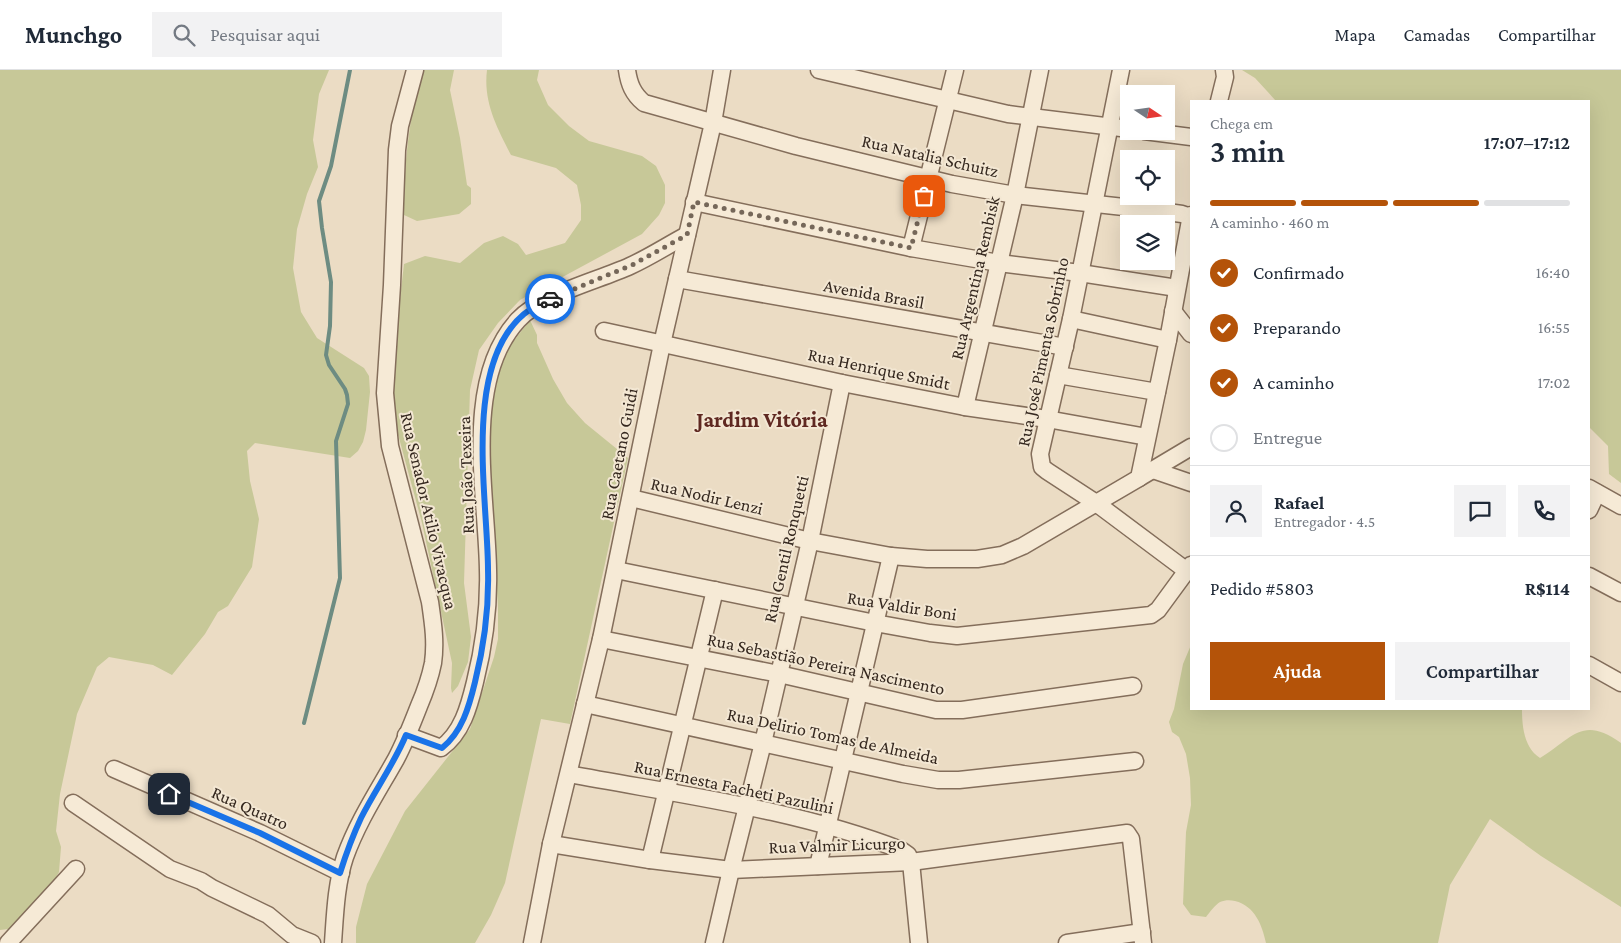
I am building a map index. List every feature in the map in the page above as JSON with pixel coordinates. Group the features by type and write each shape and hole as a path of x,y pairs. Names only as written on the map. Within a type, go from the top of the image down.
{"street":[{"name":"Rua Senador Atilio Vivacqua","path":"333,943 340,873 345,858 361,818 397,757 427,685 433,664 434,628 430,602 390,446 385,393 392,285 397,150 400,126 415,70"},
{"name":"Rua Natalia Schuitz","path":"627,70 631,88 644,103 796,146 979,190 1190,216"},
{"name":"Rua Caetano Guidi","path":"532,943 551,844 601,639 662,344 713,123 722,70"},
{"path":"819,70 1031,118 1120,128"},
{"path":"911,248 955,70"},
{"name":"Rua Argentina Rembisk","path":"965,407 1015,195 1040,70"},
{"name":"Rua José Pimenta Sobrinho","path":"1121,70 1071,319 1040,454 1042,467 1189,568"},
{"path":"1219,100 1225,77 1224,70"},
{"path":"1175,135 1190,137"},
{"path":"694,202 911,248 999,263 1177,288"},
{"path":"1190,221 1168,340 1147,438 1146,474 1190,482"},
{"name":"Rua João Texeira","path":"406,735 442,748 461,726 471,698 484,633 487,596 488,545 482,447 484,405 496,357 508,332 524,314 538,305 632,265 687,235"},
{"name":"Avenida Brasil","path":"677,279 1065,347"},
{"path":"1173,311 1190,333"},
{"path":"1071,319 1168,340"},
{"name":"Rua Henrique Smidt","path":"604,330 842,383 965,407 1047,419 1147,438"},
{"path":"1058,375 1157,392"},
{"name":"Rua Gentil Ronquetti","path":"714,943 810,541 842,383"},
{"name":"Rua Nodir Lenzi","path":"631,498 810,541 891,556 927,559 977,559 1002,555 1023,546 1190,448"},
{"path":"1590,505 1593,491 1621,506"},
{"path":"818,866 891,556"},
{"name":"Rua Valdir Boni","path":"616,570 875,623 957,636 1151,615 1158,610 1189,568"},
{"path":"1590,577 1621,593"},
{"path":"650,860 715,590"},
{"name":"Rua Sebastião Pereira Nascimento","path":"601,639 779,674 922,707 953,710 1133,686"},
{"path":"1590,666 1621,683"},
{"name":"Rua Delirio Tomas de Almeida","path":"585,704 920,778 959,780 1135,761"},
{"name":"Rua Quatro","path":"114,769 260,833 340,873"},
{"name":"Rua Ernesta Facheti Pazulini","path":"569,774 747,807 827,826 901,850 908,855 911,862"},
{"path":"72,803 170,869 201,881 268,916 292,935 312,943"},
{"name":"Rua Valmir Licurgo","path":"551,844 650,860 731,870 911,862 1124,833 1129,835 1131,839 1142,938"},
{"path":"911,862 919,943"},
{"path":"8,943 76,869"},
{"path":"1067,943 1142,938"}],"green space":[{"path":"0,70 329,70 319,94 313,140 318,167 307,194 297,229 293,268 301,312 317,338 364,368 369,376 370,392 363,442 358,451 350,458 255,443 247,451 250,481 259,519 252,567 228,606 218,612 205,634 172,675 153,665 109,657 97,667 77,714 60,794 56,831 61,847 59,872 48,893 17,928 0,930"},
{"path":"421,70 454,70 450,90 467,185 471,188 471,204 459,214 417,221 404,215 404,197 408,142"},
{"path":"487,70 539,70 537,80 548,105 569,126 589,141 642,156 656,166 665,185 665,203 659,215 642,234 520,300 498,323 479,350 470,390 464,583 471,637 468,662 458,686 452,693 452,663 422,523 396,427 392,368 404,264 425,256 460,263 484,243 503,236 518,244 526,255 565,243 581,220 581,205 577,185 556,168 511,155 496,125 489,104 486,82"},
{"path":"1242,70 1621,70 1621,483 1609,474 1608,446 1590,428 1590,100 1275,100 1255,78"},
{"path":"530,320 537,335 537,343 553,379 567,403 585,423 628,458 570,724 541,719 505,883 491,915 475,943 356,943 356,927 367,884 405,811 470,729 494,657 498,639 498,607 486,424 497,377 509,347"},
{"path":"1190,647 1190,710 1522,710 1523,729 1527,743 1530,749 1540,758 1578,732 1587,730 1597,731 1608,735 1621,743 1621,907 1541,856 1490,819 1450,885 1438,943 1266,943 1260,923 1253,912 1242,904 1228,900 1216,905 1206,917 1191,915 1183,904 1186,832 1191,805 1190,778 1186,754 1179,737 1172,732 1169,722 1174,709 1183,664"}],"waterway":[{"path":"304,723 340,578 336,441 348,404 345,389 329,365 326,355 330,326 331,282 319,201 331,166 350,70"}],"way so far":[{"path":"550,299 632,265 687,235 694,202 911,248 924,196"}],"district":[{"name":"Jardim Vitória","path":"762,419"}],"route":[{"path":"169,794 260,833 340,873 361,818 397,757 406,735 442,748 456,734 461,726 471,698 484,633 488,545 482,447 484,405 489,380 496,357 508,332 524,314 550,299"}]}
